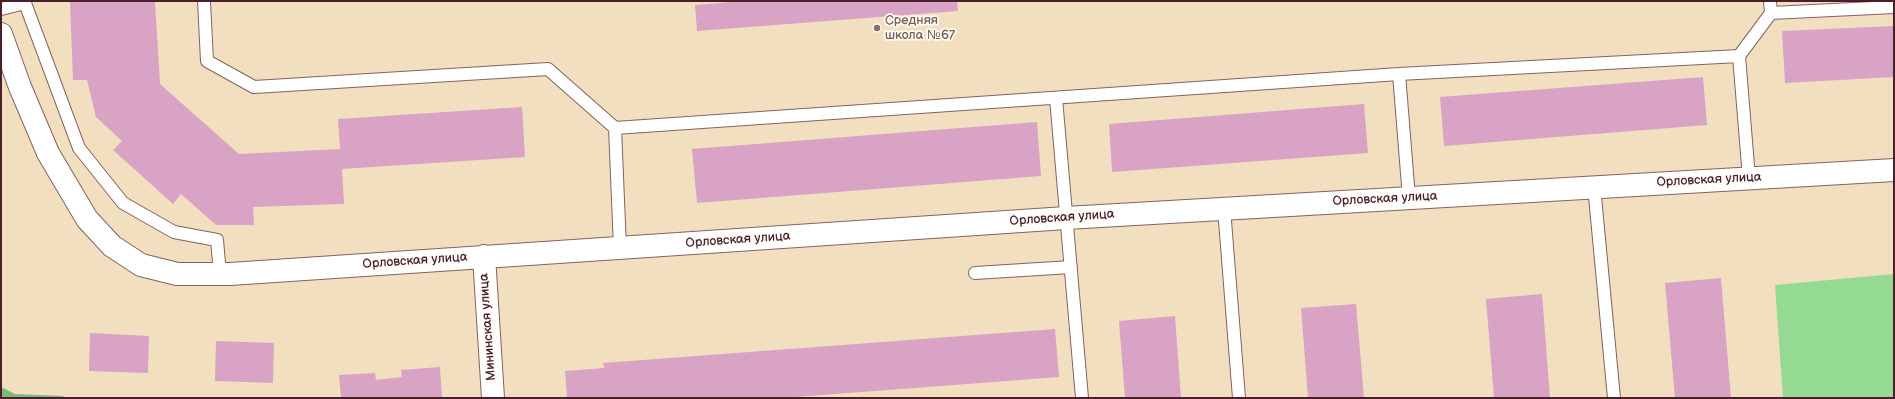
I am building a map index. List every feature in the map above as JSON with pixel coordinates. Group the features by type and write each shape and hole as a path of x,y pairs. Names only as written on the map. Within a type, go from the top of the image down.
{"street":[{"name":"Орловская улица","path":"1,34 20,88 48,153 87,219 112,246 141,265 177,274 225,274 1224,208 1894,170"},
{"name":"Мининская улица","path":"484,256 493,398"}],"lane":[{"path":"204,1 207,61 254,88 548,69 615,128 1399,74 1740,56"},
{"path":"1,9 25,3 79,148 123,203 174,232 217,240 225,274"},
{"path":"1749,178 1740,56 1770,7 1874,5 1894,7"},
{"path":"1399,74 1409,198"},
{"path":"1056,98 1082,398"},
{"path":"615,128 620,248"},
{"path":"1594,186 1614,398"},
{"path":"1224,208 1239,398"},
{"path":"975,273 1071,267"}],"green space":[{"path":"1894,274 1894,398 1783,398 1775,285"},
{"path":"1,387 15,394 63,396 66,398 1,398"}],"building":[{"path":"155,1 160,84 239,154 340,149 338,119 522,107 525,157 342,169 344,204 253,207 254,225 216,225 181,194 173,204 113,150 122,141 96,117 87,80 73,80 70,2"},
{"path":"746,1 957,1 958,11 697,31 695,5"},
{"path":"1894,26 1894,77 1785,83 1782,31"},
{"path":"1703,77 1707,125 1444,146 1440,97"},
{"path":"1364,104 1368,153 1112,172 1109,124"},
{"path":"1037,122 1041,176 697,203 692,149"},
{"path":"1721,278 1731,398 1675,398 1665,283"},
{"path":"1542,294 1550,398 1494,398 1486,299"},
{"path":"1356,304 1364,398 1308,398 1301,308"},
{"path":"1175,316 1181,398 1125,398 1119,321"},
{"path":"1055,329 1059,377 783,398 567,398 565,371 604,368 603,363"},
{"path":"90,333 149,336 148,373 89,371"},
{"path":"216,341 274,343 273,383 215,381"},
{"path":"440,367 442,398 341,398 339,375 375,373 376,380 402,377 401,370"}],"place":[{"name":"Средняя школа №67","path":"877,28"}]}
